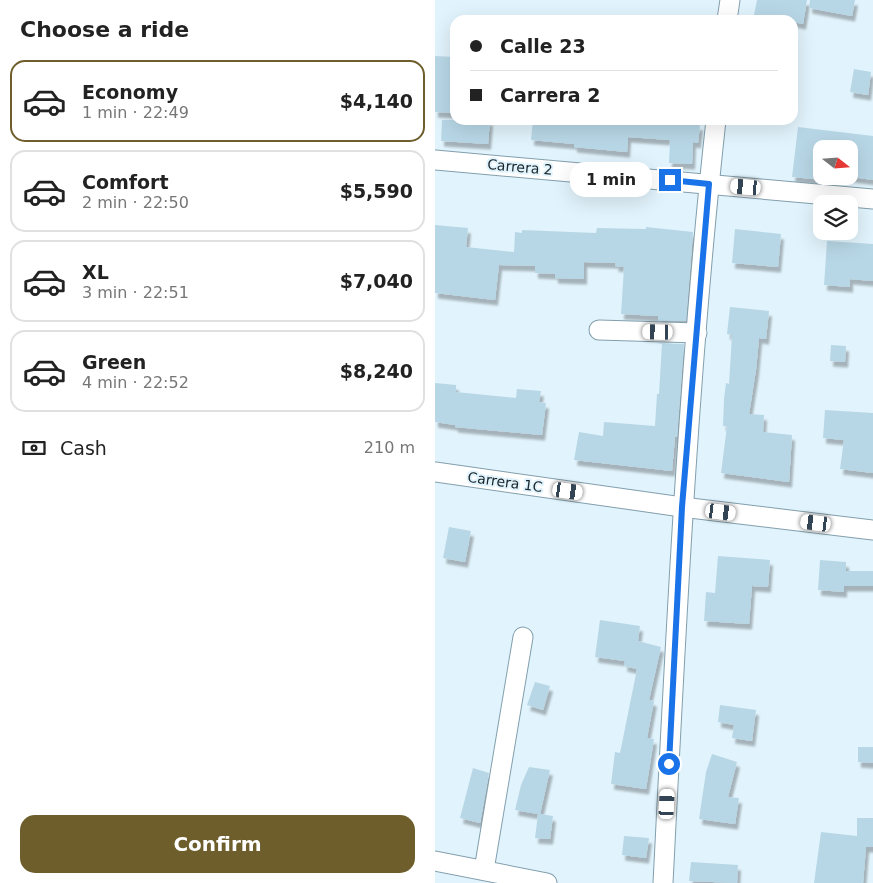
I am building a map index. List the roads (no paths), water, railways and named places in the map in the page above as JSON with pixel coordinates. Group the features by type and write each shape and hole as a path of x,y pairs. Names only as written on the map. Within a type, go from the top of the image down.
{"street":[{"path":"728,15 730,0"},
{"path":"663,883 682,507 715,125"},
{"name":"Carrera 2","path":"435,160 873,200"},
{"path":"599,330 697,333"},
{"name":"Carrera 1C","path":"435,472 682,507 873,530"},
{"path":"484,870 523,637"},
{"path":"435,861 547,883"}]}
